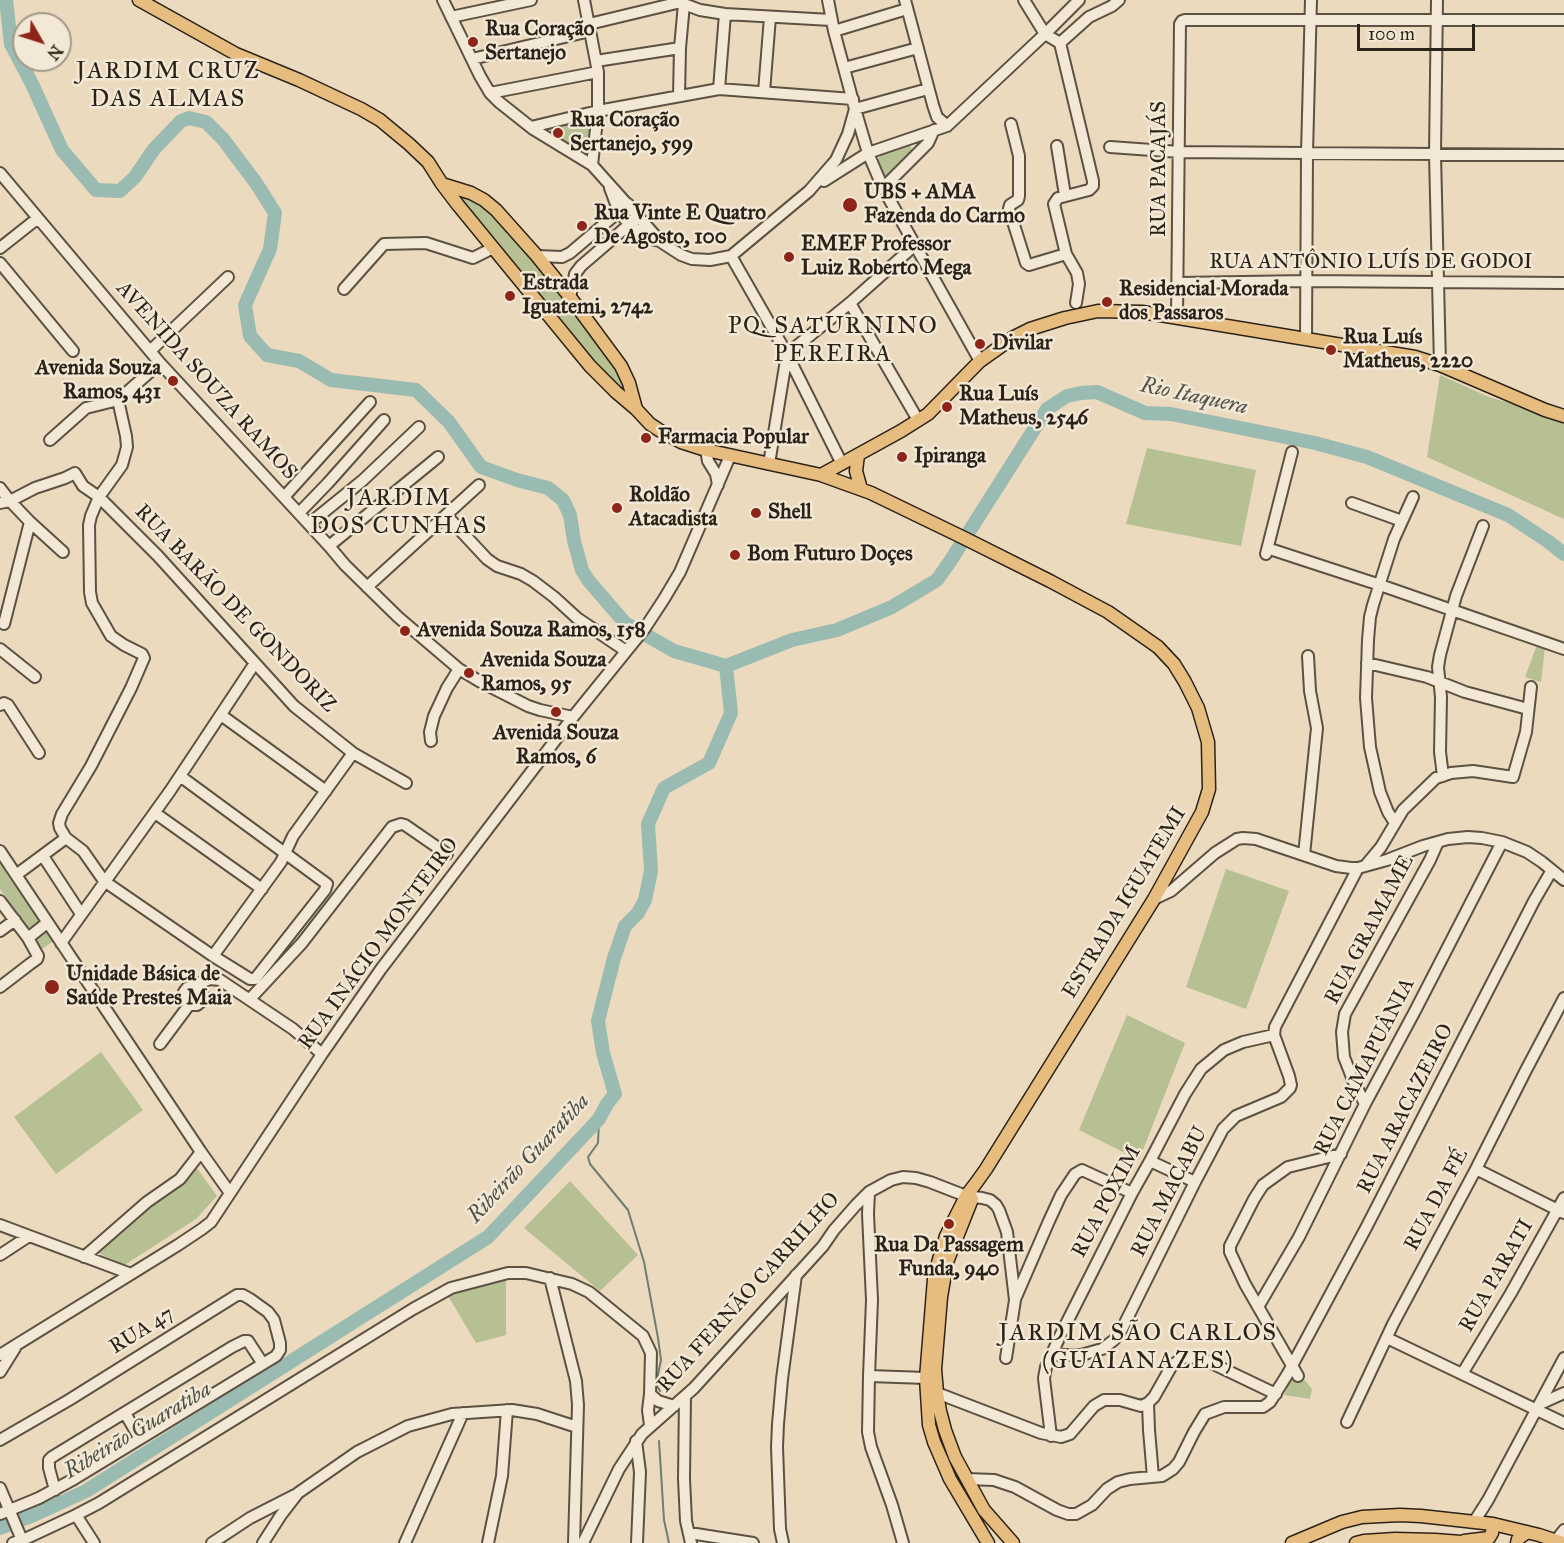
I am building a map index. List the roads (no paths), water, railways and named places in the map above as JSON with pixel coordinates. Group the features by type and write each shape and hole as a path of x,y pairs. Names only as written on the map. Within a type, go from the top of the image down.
{"main road":[{"name":"ESTRADA IGUATEMI","path":"139,0 236,54 329,93 380,120 428,162 458,205 590,366 650,424 668,436 706,450 821,475 861,489 968,539 1108,612 1158,647 1174,664 1198,708 1208,742 1209,789 1202,812 1154,899 969,1196"},
{"path":"442,184 471,193 484,200 537,256 621,366 629,383 636,409"},
{"path":"458,205 462,197 471,193"},
{"path":"821,475 932,411 980,361 1021,333 1065,318 1098,311 1128,311 1177,317 1415,357 1440,364 1545,410 1564,416"},
{"path":"616,393 625,390 629,383"},
{"path":"858,455 856,471 861,489"},
{"path":"969,1196 946,1236 934,1279 926,1378 929,1425 934,1442 950,1479 988,1543"},
{"path":"969,1196 947,1262 941,1297 935,1369 937,1393 945,1430 955,1457 984,1510 1013,1543"},
{"path":"1292,1543 1335,1525 1362,1517 1421,1515 1493,1524 1561,1538"},
{"path":"1460,1542 1489,1538 1493,1524"},
{"path":"1516,1543 1527,1532"},
{"path":"1356,1543 1395,1539 1474,1543"}],"street":[{"path":"443,0 490,93 510,112 531,127 592,165 661,242 681,255 692,259 710,260 731,256 809,191 868,153 946,126 1079,0"},
{"path":"451,17 531,0"},
{"path":"584,0 597,66 598,111 592,165"},
{"path":"828,0 868,153 883,188 980,361"},
{"path":"1024,0 1045,34 1060,43 1093,181 1093,186 1089,190 1065,195 1058,198 1054,204 1066,254 1077,273 1079,284 1076,303"},
{"path":"1060,43 1089,17 1119,0"},
{"path":"1306,339 1311,0"},
{"path":"1437,0 1435,154 1440,364"},
{"path":"472,58 682,2 700,10 725,14 833,25 906,4 937,117 946,126"},
{"path":"679,96 682,2"},
{"path":"719,89 725,14"},
{"path":"764,92 770,17"},
{"name":"RUA PACAJÁS","path":"1177,317 1180,24 1185,20 1312,21"},
{"path":"1312,21 1564,20"},
{"path":"490,93 680,48"},
{"path":"844,68 918,48"},
{"path":"531,127 598,111 719,89 764,92 854,104 928,89"},
{"path":"809,191 836,160 848,134 854,104"},
{"path":"1011,124 1019,156 1019,196 1009,209 1026,263 1029,265 1066,254"},
{"path":"883,188 928,143 934,130"},
{"path":"1057,146 1065,195"},
{"path":"1110,147 1179,152 1564,155"},
{"name":"AVENIDA SOUZA RAMOS","path":"0,172 160,363 345,565 398,617 459,669 479,681 528,706 573,717"},
{"path":"608,182 619,212 629,224 650,239 661,242"},
{"path":"537,256 562,257 570,253 628,204"},
{"path":"570,297 575,274 581,266 639,216"},
{"path":"0,248 38,218"},
{"path":"344,289 384,244 426,243 473,258 494,248"},
{"path":"769,464 787,354 850,303 915,245"},
{"path":"570,253 573,264 581,266"},
{"path":"731,256 787,354 842,464"},
{"path":"0,264 73,351"},
{"path":"150,351 228,277"},
{"name":"RUA ANTÔNIO LUÍS DE GODOI","path":"1179,283 1307,281 1564,283"},
{"path":"850,303 918,420"},
{"path":"50,440 87,408 118,400 160,363"},
{"path":"118,400 126,436 124,458 117,473 99,497 91,516 89,525 90,592 92,603 111,636 142,654 144,658 91,766 60,818 60,828 66,838 83,851 104,881 213,956 255,980 328,885 180,776"},
{"path":"284,497 370,402"},
{"path":"299,513 384,420"},
{"path":"309,524 362,481 419,427"},
{"path":"706,450 718,485"},
{"path":"1292,452 1270,552 1380,585 1564,649"},
{"name":"RUA INÁCIO MONTEIRO","path":"0,1355 207,1226 381,969 573,717 645,628 680,572 730,456"},
{"path":"329,546 438,457"},
{"name":"RUA BARÃO DE GONDORIZ","path":"5,502 75,473 83,486 99,497 158,556 305,716 353,753 406,783"},
{"path":"367,587 479,485"},
{"path":"0,488 5,502 63,552"},
{"path":"1395,823 1380,792 1370,747 1366,698 1367,663 1370,617 1402,521 1413,497"},
{"path":"1352,503 1402,521"},
{"path":"447,515 487,559 497,566 521,574 533,581 577,618 626,651"},
{"path":"4,624 30,522"},
{"path":"1443,776 1440,752 1440,655 1451,609 1482,526"},
{"path":"0,649 35,677"},
{"path":"1304,855 1317,728 1310,691 1308,656"},
{"path":"61,943 155,813 255,663"},
{"path":"1367,663 1439,681 1465,692 1528,710"},
{"path":"431,741 430,732 434,716 459,669"},
{"path":"1274,1035 1278,1019 1362,867 1381,847 1403,810 1436,778 1451,773 1473,771 1513,777 1526,732 1531,687"},
{"path":"0,705 4,703 8,705 39,753"},
{"path":"221,715 326,791"},
{"path":"213,956 281,862 292,836 353,753"},
{"path":"155,813 262,889"},
{"path":"250,999 302,943 392,827 405,825 447,854"},
{"path":"16,875 66,838"},
{"path":"1154,899 1171,891 1215,853 1237,839 1243,838 1256,839 1344,868 1362,867 1448,839 1482,838 1502,842 1527,852 1564,880"},
{"name":"RUA GRAMAME","path":"1365,1104 1344,1057 1342,1032 1345,1014 1438,842"},
{"name":"RUA CAMAPUÂNIA","path":"1258,1307 1299,1237 1365,1104 1502,842"},
{"path":"0,851 230,1193"},
{"path":"43,856 81,914"},
{"name":"RUA ARACAZEIRO","path":"1276,1394 1367,1226 1552,870"},
{"path":"0,901 38,954 37,959 0,987"},
{"path":"0,931 15,921"},
{"path":"28,938 47,923"},
{"path":"160,1044 189,1005 197,1005 203,999 201,989 194,986 204,980 216,979 224,982 293,1029 313,1038 324,1050"},
{"name":"RUA DA FÉ","path":"1347,1422 1386,1338 1564,998"},
{"name":"RUA POXIM","path":"1051,1436 1044,1378 1046,1367 1132,1193 1185,1094 1201,1069 1224,1050 1243,1042 1274,1035"},
{"name":"RUA MACABU","path":"1052,1355 1095,1351 1114,1340 1218,1138 1236,1116 1281,1097 1290,1088 1289,1076 1274,1035"},
{"path":"84,1257 147,1202 180,1179 201,1152"},
{"path":"1298,1376 1236,1266 1230,1249 1263,1185 1293,1165 1341,1154"},
{"path":"1150,1161 1195,1182"},
{"path":"1476,1169 1561,1212"},
{"path":"1006,1358 1015,1300 1048,1221 1071,1178 1082,1170 1132,1193"},
{"name":"RUA FERNÃO CARRILHO","path":"583,1543 619,1469 636,1441 650,1425 686,1396 823,1246 849,1213 870,1192 891,1180 916,1178 969,1196 990,1200 996,1204 1007,1232 1015,1300"},
{"path":"870,1192 868,1214 872,1300 868,1432 903,1543"},
{"name":"RUA PARATI","path":"1462,1374 1561,1212 1564,1198"},
{"path":"0,1225 131,1274"},
{"path":"0,1255 29,1236"},
{"path":"0,1488 7,1514 22,1539 99,1503 413,1309 451,1288 508,1273 526,1273 572,1284 589,1292 644,1336 651,1353 648,1417 650,1425"},
{"path":"783,1543 780,1529 778,1424 796,1275"},
{"path":"550,1278 576,1381 578,1405 574,1543"},
{"name":"RUA 47","path":"0,1440 69,1400 237,1295 250,1299 271,1316 278,1333 280,1350 276,1356 263,1364"},
{"path":"1386,1338 1538,1407 1564,1423"},
{"path":"7,1514 55,1490 263,1364 249,1343 244,1341 52,1457 48,1464 55,1490"},
{"path":"0,1372 16,1345"},
{"path":"937,1393 1051,1436 1061,1437 1070,1434 1094,1406 1104,1400 1120,1400 1141,1406 1148,1403 1154,1397 1171,1367 1178,1360 1189,1357 1207,1361 1276,1394 1263,1407 1224,1407 1205,1414 1173,1469 1162,1476 1118,1482 1107,1489 1092,1505 1076,1514 1057,1510 1015,1487 994,1480 967,1479"},
{"path":"1474,1522 1564,1358"},
{"path":"868,1376 926,1378"},
{"path":"1538,1407 1564,1393"},
{"path":"650,1394 658,1401 674,1406"},
{"path":"686,1396 684,1479 686,1521 690,1539 696,1534 753,1543"},
{"path":"1148,1403 1153,1478"},
{"path":"212,1543 250,1518 298,1493 357,1452 408,1426 430,1419 452,1414 507,1410 537,1414 577,1427"},
{"path":"488,1543 502,1476 507,1410"},
{"path":"125,1413 140,1439"},
{"path":"405,1543 463,1413"},
{"path":"636,1441 640,1472 637,1543"},
{"path":"263,1543 298,1493"},
{"path":"76,1515 94,1543"}],"waterway":[{"path":"6,0 11,44 62,150 96,190 120,191 135,177 154,149 181,121 189,118 206,122 223,139 256,183 275,213 270,249 245,305 250,336 267,355 299,361 331,380 416,390 449,422 481,467 548,488 563,500 570,515 582,570 625,623 674,651 726,666"},
{"name":"Rio Itaquera","path":"726,666 792,640 837,630 892,607 937,580 1047,409 1067,396 1081,393 1097,392 1145,413 1171,414 1315,443 1367,457 1508,515 1564,554"},
{"name":"Ribeirão Guaratiba","path":"0,1528 86,1491 488,1237 599,1119 615,1094 603,1053 598,1021 614,958 625,926 638,913 645,900 651,871 648,824 664,788 709,763 731,713 726,666"},
{"path":"599,1119 598,1143 588,1157 590,1164 628,1210 644,1262 658,1338 661,1360 656,1384 660,1391"},
{"path":"659,1441 664,1520 669,1543"}],"place":[{"name":"Rua Coração Sertanejo","path":"473,42"},
{"name":"Rua Coração Sertanejo, 599","path":"558,133"},
{"name":"UBS + AMA Fazenda do Carmo","path":"850,205"},
{"name":"Rua Vinte E Quatro De Agosto, 100","path":"582,226"},
{"name":"EMEF Professor Luiz Roberto Mega","path":"789,257"},
{"name":"Estrada Iguatemi, 2742","path":"510,296"},
{"name":"Residencial Morada dos Passaros","path":"1107,302"},
{"name":"Divilar","path":"980,344"},
{"name":"Rua Luís Matheus, 2220","path":"1331,350"},
{"name":"Avenida Souza Ramos, 431","path":"173,381"},
{"name":"Rua Luís Matheus, 2546","path":"947,407"},
{"name":"Farmacia Popular","path":"646,438"},
{"name":"Ipiranga","path":"902,457"},
{"name":"Roldão Atacadista","path":"617,508"},
{"name":"Shell","path":"756,513"},
{"name":"Bom Futuro Doçes","path":"735,555"},
{"name":"Avenida Souza Ramos, 158","path":"405,631"},
{"name":"Avenida Souza Ramos, 95","path":"469,673"},
{"name":"Avenida Souza Ramos, 6","path":"556,712"},
{"name":"Unidade Básica de Saúde Prestes Maia","path":"52,987"},
{"name":"Rua Da Passagem Funda, 940","path":"949,1224"}],"district":[{"name":"JARDIM CRUZ DAS ALMAS","path":"168,86"},
{"name":"PQ. SATURNINO PEREIRA","path":"833,341"},
{"name":"JARDIM DOS CUNHAS","path":"399,513"},
{"name":"JARDIM SÃO CARLOS (GUAIANAZES)","path":"1138,1348"}]}
